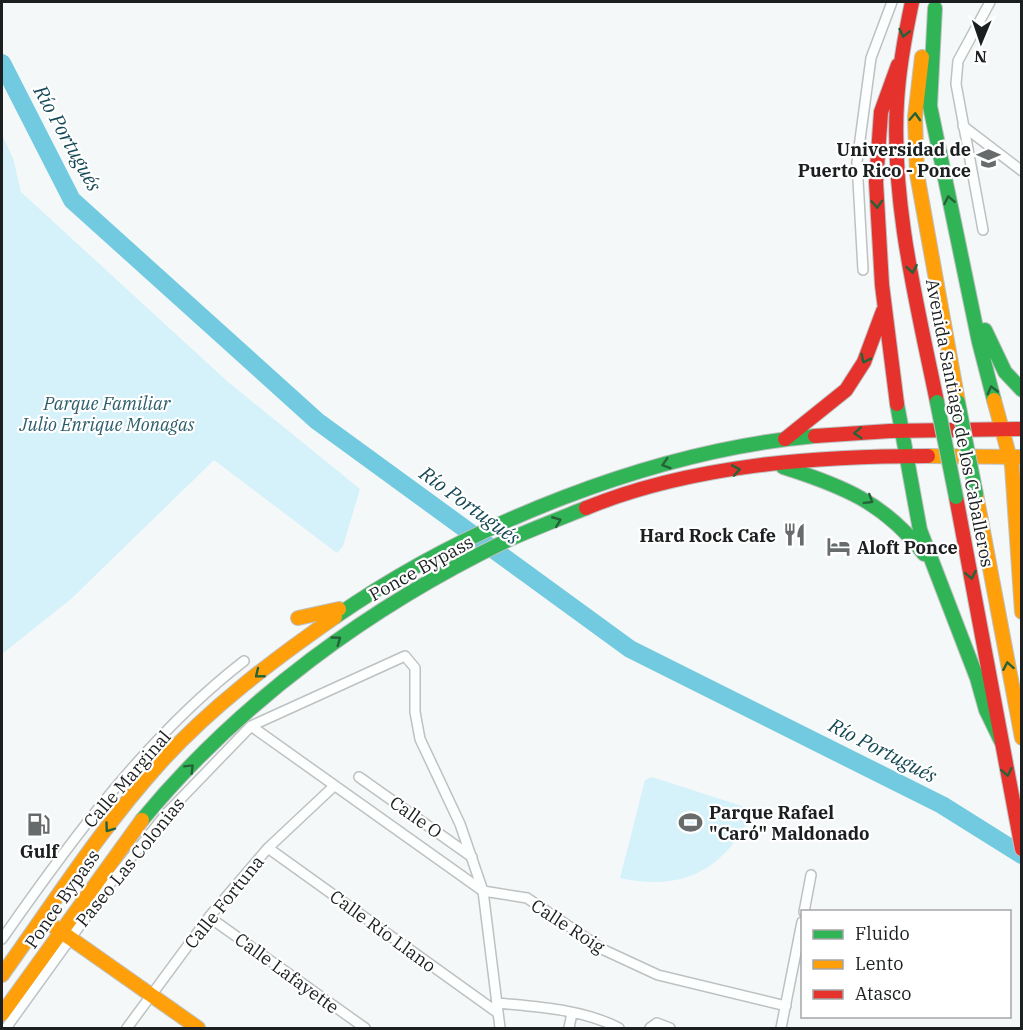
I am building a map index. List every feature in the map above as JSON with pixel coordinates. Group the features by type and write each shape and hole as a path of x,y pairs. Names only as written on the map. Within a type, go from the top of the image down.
{"main road":[{"name":"Avenida Santiago de los Caballeros","path":"912,2 898,65 895,101 897,176 956,497 991,712"},
{"name":"Avenida Santiago de los Caballeros","path":"936,5 919,70 914,141 924,218 1022,738"},
{"path":"936,5 930,106 967,285 1002,429 1015,457 1022,612"},
{"path":"898,65 881,112 876,182 885,304 900,430 915,513 1001,741 1022,849"},
{"path":"967,285 996,357 1005,372 1022,390"},
{"path":"785,438 846,390 873,343 885,304"},
{"name":"Ponce Bypass","path":"2,975 152,772 194,728 227,699 348,607 392,579 474,535 559,499 670,462 716,450 785,438 900,430 1022,429"},
{"name":"Ponce Bypass","path":"2,1014 67,935 131,834 166,792 236,722 292,673 341,636 410,592 476,556 578,512 679,481 776,464 904,455 1015,457"},
{"path":"776,464 833,483 879,507 911,536 938,577"},
{"path":"298,618 348,607"},
{"path":"43,919 198,1029"}],"street":[{"path":"863,270 857,162 871,58 892,2"},
{"path":"983,230 956,84 958,62 990,2"},
{"path":"963,126 1022,171"},
{"name":"Paseo Las Colonias","path":"6,1029 67,935 166,814 251,726 405,656 415,668 415,712 420,739 473,857"},
{"name":"Calle Marginal","path":"2,939 112,791 193,704 244,661"},
{"name":"Calle Roig","path":"251,726 483,891 527,898 604,950 658,975 786,1006"},
{"path":"139,762 152,772"},
{"name":"Calle O","path":"359,777 473,857"},
{"name":"Calle Fortuna","path":"127,1029 209,917 268,848 334,786"},
{"name":"Calle Río Llano","path":"268,848 498,1011"},
{"path":"473,857 483,891 500,1029"},
{"path":"804,910 811,876"},
{"name":"Calle Lafayette","path":"209,917 365,1029"},
{"path":"781,1029 801,927"},
{"path":"498,1011 572,1013 594,1017 619,1029"},
{"path":"491,1029 498,1011"},
{"path":"569,1029 572,1013"},
{"path":"653,1026 670,1029"}],"green space":[{"name":"Parque Familiar Julio Enrique Monagas","path":"2,135 13,158 21,192 228,382 360,489 343,546 337,553 214,460 71,599 2,654"},
{"name":"Parque Rafael \"Caró\" Maldonado","path":"652,777 754,810 730,847 716,861 701,871 664,882 643,882 620,878 645,780"}],"waterway":[{"name":"Río Portugués","path":"2,63 72,200 317,421 630,649 942,805 1022,855"}],"traffic: fast":[{"path":"935,8 930,106 979,342 994,400"},
{"path":"985,330 1005,372 1022,390"},
{"path":"937,402 956,497"},
{"path":"958,402 976,494"},
{"path":"897,404 920,530 977,678 986,710 1001,741"},
{"path":"335,617 387,583 444,552 564,497 627,475 690,458 753,444 815,436"},
{"path":"783,467 825,481 861,498 894,522 924,554"},
{"path":"142,820 180,776 221,735 265,696 359,626 408,594 459,565 510,539 586,508"}],"traffic: slow":[{"path":"922,57 915,117 917,174 958,402"},
{"path":"994,400 1012,466 1022,612"},
{"path":"928,456 1022,457"},
{"path":"976,494 1022,738"},
{"path":"298,618 339,609"},
{"path":"2,975 98,840 160,763 243,685 335,617"},
{"path":"2,1014 142,820"},
{"path":"43,919 198,1028"}],"traffic: jam":[{"path":"912,2 898,89 896,140 898,178 907,253 937,402"},
{"path":"897,404 882,285 876,182 881,112 898,65"},
{"path":"785,439 846,390 864,362 883,311"},
{"path":"815,436 890,431 1022,429"},
{"path":"586,508 626,493 668,482 754,466 842,458 928,456"},
{"path":"956,497 1022,849"}],"place":[{"name":"Universidad de Puerto Rico - Ponce","path":"989,159"},
{"name":"Hard Rock Cafe","path":"794,535"},
{"name":"Aloft Ponce","path":"839,547"},
{"name":"Parque Rafael \"Caró\" Maldonado","path":"691,822"},
{"name":"Gulf","path":"39,825"}]}
